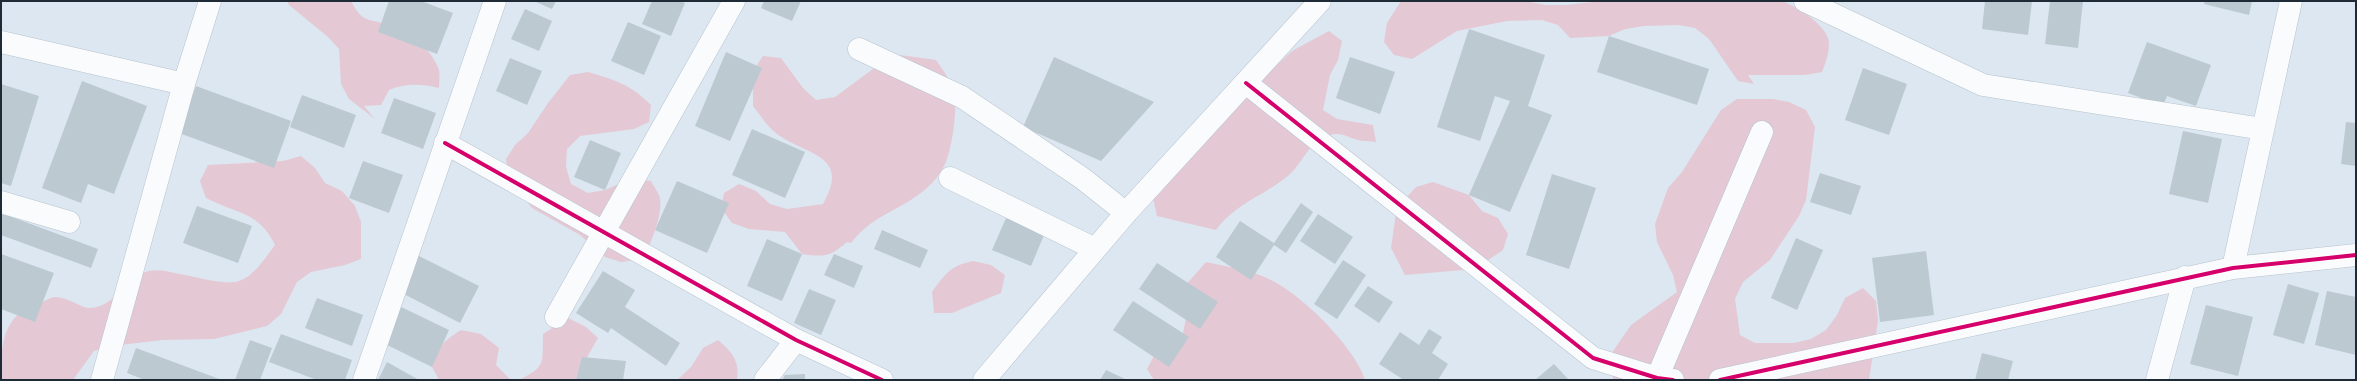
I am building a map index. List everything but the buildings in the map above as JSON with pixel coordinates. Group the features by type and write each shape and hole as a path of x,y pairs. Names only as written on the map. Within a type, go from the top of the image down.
{"street":[{"path":"102,380 184,84 210,1"},
{"path":"364,380 495,1"},
{"path":"556,317 606,231 734,1"},
{"path":"984,380 1126,213 1320,1"},
{"path":"1805,1 1983,85 2263,130"},
{"path":"2233,268 2291,1"},
{"path":"1,42 184,84"},
{"path":"859,49 962,97 1082,178 1126,213"},
{"path":"1246,83 1593,358 1665,379 1762,132"},
{"path":"445,142 606,231 796,340 882,380"},
{"path":"950,178 1095,249"},
{"path":"1,202 69,222"},
{"path":"1720,380 2185,277 2233,268 2356,254"},
{"path":"2157,380 2185,277"},
{"path":"765,380 796,340"}],"shaded area":[{"path":"287,1 351,1 364,18 383,23 398,30 413,38 426,48 439,70 439,88 414,85 402,86 389,90 381,105 364,106 375,119 349,99 341,84 339,49 328,37 289,5"},
{"path":"1401,1 1524,1 1546,5 1566,5 1603,1 1782,1 1801,11 1815,21 1825,32 1829,42 1822,72 1805,75 1748,75 1754,84 1738,81 1709,39 1695,28 1678,25 1644,26 1625,29 1609,36 1570,38 1558,25 1542,20 1507,21 1457,31 1412,59 1394,55 1384,42 1387,23"},
{"path":"1329,31 1342,41 1338,60 1330,75 1323,110 1337,119 1373,125 1376,142 1360,141 1339,134 1326,136 1320,139 1310,148 1289,175 1241,206 1216,230 1157,216 1153,198 1265,76 1292,51"},
{"path":"900,55 936,60 944,71 954,92 954,128 948,157 943,168 926,189 913,199 868,226 851,243 847,242 836,251 826,255 816,256 802,254 785,232 749,229 732,223 721,208 724,193 739,184 756,191 770,204 787,209 823,204 830,188 832,175 829,166 822,158 777,134 753,106 753,71 763,56 781,58 803,88 816,100 835,97 881,63"},
{"path":"588,72 629,87 651,105 649,122 634,129 580,136 567,149 566,167 571,184 588,193 605,190 632,178 651,181 659,195 660,210 656,228 643,259 621,262 605,257 580,235 532,208 509,177 506,159 515,145 528,133 548,103 570,75"},
{"path":"1737,99 1773,99 1789,102 1806,110 1815,127 1806,200 1799,216 1770,260 1743,282 1735,299 1740,335 1755,343 1794,343 1811,339 1826,330 1837,315 1845,298 1863,288 1876,301 1878,320 1869,380 1613,380 1611,354 1631,325 1677,292 1673,275 1657,242 1655,224 1668,188 1682,172 1721,110"},
{"path":"301,156 315,168 325,183 342,191 355,206 361,222 361,259 345,265 311,272 297,282 281,314 267,326 214,339 163,340 111,346 94,351 73,380 1,380 3,344 6,334 10,324 17,315 26,308 55,297 69,300 86,308 98,307 114,298 133,279 141,274 153,270 226,282 239,281 250,275 255,271 275,245 269,234 254,219 206,198 200,181 208,165 283,161"},
{"path":"1433,182 1469,195 1482,211 1498,218 1508,234 1503,250 1475,269 1405,275 1391,248 1396,213 1405,199 1416,187"},
{"path":"973,261 991,265 1005,275 1001,293 952,313 934,313 932,292 937,285 949,271 959,265"},
{"path":"1206,262 1248,271 1284,287 1326,323 1350,353 1365,380 1154,380 1147,369 1155,354 1183,333 1186,318 1184,287"},
{"path":"568,318 586,327 598,338 578,373 576,380 519,380 539,367 543,351 543,334"},
{"path":"461,330 481,334 499,348 496,365 511,380 439,380 432,367 433,360 442,345 450,337"},
{"path":"718,340 734,357 738,373 737,380 677,380 691,367 703,348"}],"cycle path":[{"path":"1246,83 1593,358 1657,378 1673,380"},
{"path":"445,143 796,340 882,380"},
{"path":"1720,380 2233,268 2356,255"}]}
